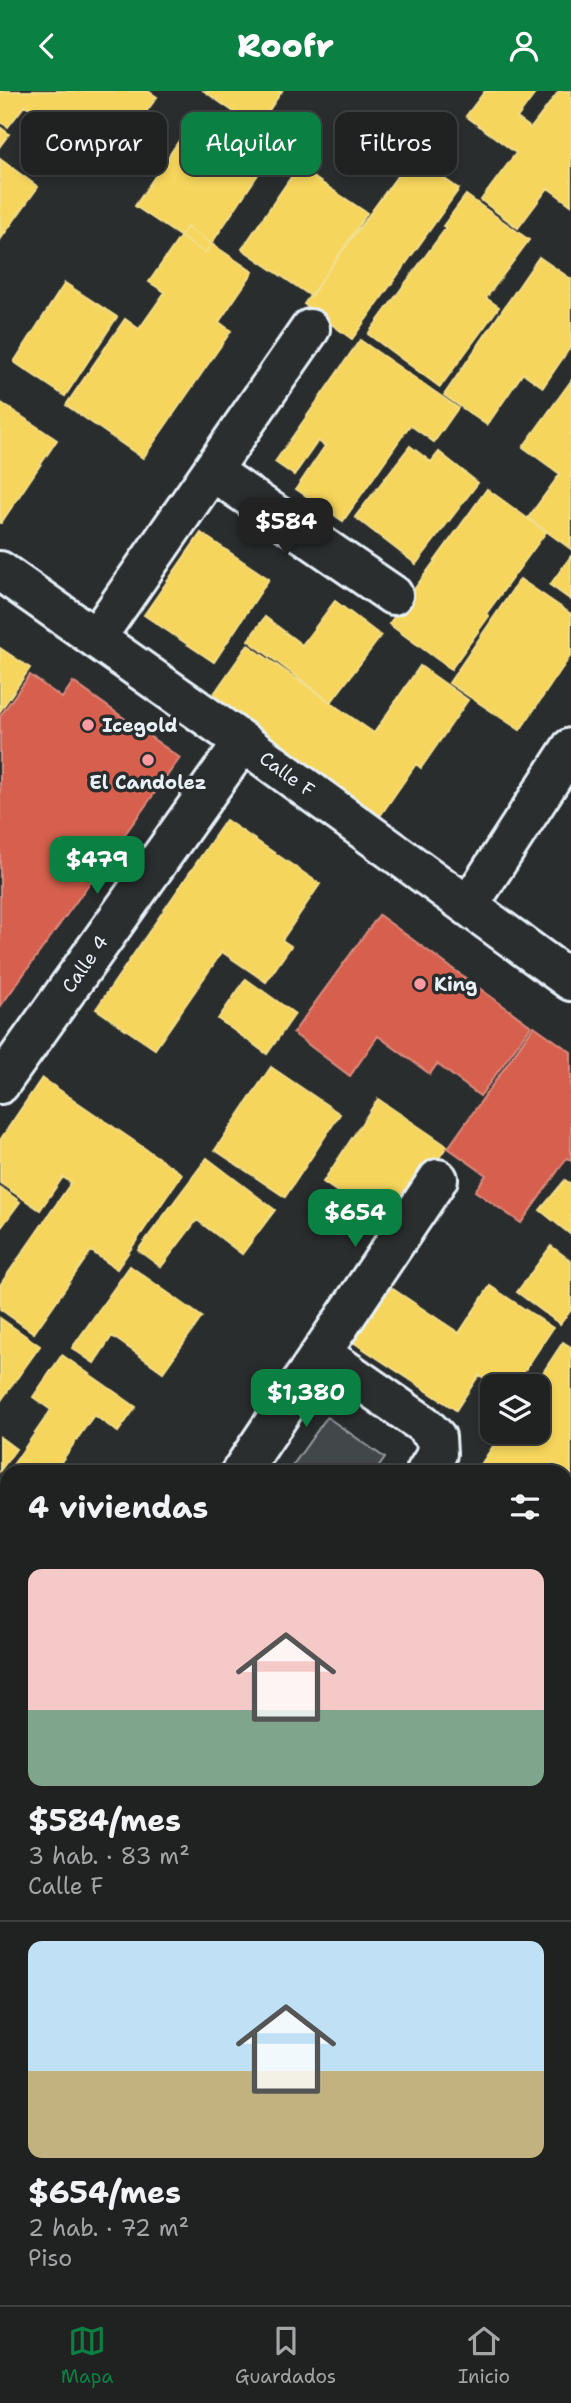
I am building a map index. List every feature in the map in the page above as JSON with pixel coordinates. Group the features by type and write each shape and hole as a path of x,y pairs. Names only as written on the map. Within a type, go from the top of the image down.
{"street":[{"path":"96,638 310,329"},
{"path":"212,471 393,595"},
{"name":"Calle F","path":"0,571 243,742 571,981"},
{"name":"Calle 4","path":"0,1084 243,742"},
{"path":"469,905 571,748"},
{"path":"246,1465 438,1179"},
{"path":"321,1353 422,1424 436,1437 437,1454 430,1465"}],"shaded area":[{"path":"327,1417 385,1458 380,1465 293,1465"}],"building: Viviendas":[{"path":"0,91 148,91 157,97 146,112 35,112 25,105 8,127 0,122"},
{"path":"204,91 282,91 268,112 234,112"},
{"path":"485,91 537,91 517,118 531,128 559,91 571,91 571,205 548,188 518,228 481,200 516,153 466,116"},
{"path":"0,127 9,134 0,146"},
{"path":"181,138 181,175 258,175 205,253 135,206 156,175 167,175 167,159"},
{"path":"0,159 38,187 0,240"},
{"path":"293,175 310,175 367,213 311,296 242,249"},
{"path":"398,175 439,175 459,189 352,339 304,304"},
{"path":"466,195 529,240 486,298 499,307 440,387 368,334 446,228 443,226"},
{"path":"187,227 253,272 219,322 231,331 143,458 66,405 125,319 139,329 165,292 149,282"},
{"path":"539,257 571,279 571,346 543,387 523,373 487,425 444,395"},
{"path":"65,283 117,317 65,396 14,362"},
{"path":"360,340 458,408 434,442 410,425 343,521 296,489 325,446 318,441 294,475 275,462"},
{"path":"571,381 571,549 528,518 560,474 523,447"},
{"path":"0,402 57,440 1,523 0,523"},
{"path":"410,446 431,462 439,452 478,483 416,564 355,517"},
{"path":"487,489 546,532 486,614 489,616 451,669 389,624"},
{"path":"201,533 269,579 214,662 144,615"},
{"path":"571,556 571,600 550,585"},
{"path":"520,579 571,614 571,655 520,730 449,683"},
{"path":"335,601 381,636 331,702 248,640 265,617 302,645"},
{"path":"248,645 374,733 420,666 468,700 421,768 416,764 380,816 211,698"},
{"path":"0,648 30,668 0,711"},
{"path":"226,820 320,884 282,940 291,946 266,982 222,952 155,1049 96,1009"},
{"path":"246,979 295,1014 267,1054 218,1019"},
{"path":"271,1067 340,1114 285,1197 215,1150"},
{"path":"42,1078 182,1174 117,1269 91,1251 34,1333 0,1309 0,1285 71,1183 63,1177 40,1210 0,1183 0,1140"},
{"path":"378,1099 447,1146 391,1229 323,1182"},
{"path":"207,1158 275,1210 242,1254 197,1220 161,1267 138,1250"},
{"path":"565,1180 571,1184 571,1235 540,1210"},
{"path":"0,1187 20,1202 0,1229"},
{"path":"551,1246 571,1261 571,1310 560,1324 517,1292"},
{"path":"130,1266 202,1317 163,1372 112,1336 94,1363 72,1348"},
{"path":"387,1285 459,1333 490,1286 553,1328 522,1374 480,1374 456,1410 350,1340"},
{"path":"0,1318 40,1346 0,1402"},
{"path":"563,1342 571,1347 571,1465 481,1465 494,1444 550,1444 550,1374 542,1374"},
{"path":"62,1355 136,1407 118,1432 94,1415 59,1465 13,1465 51,1410 33,1397"},
{"path":"0,1437 16,1449 4,1465 0,1465"}],"building: Comercios":[{"path":"30,675 62,698 73,682 180,758 0,1007 0,716"},
{"path":"379,915 531,1026 480,1096 437,1064 430,1074 378,1036 350,1076 293,1033"},
{"path":"534,1026 571,1052 571,1161 567,1158 521,1223 475,1191 486,1175 448,1148"}],"place":[{"name":"Icegold","path":"88,725"},
{"name":"El Candolez","path":"148,760"},
{"name":"King","path":"420,984"}]}
